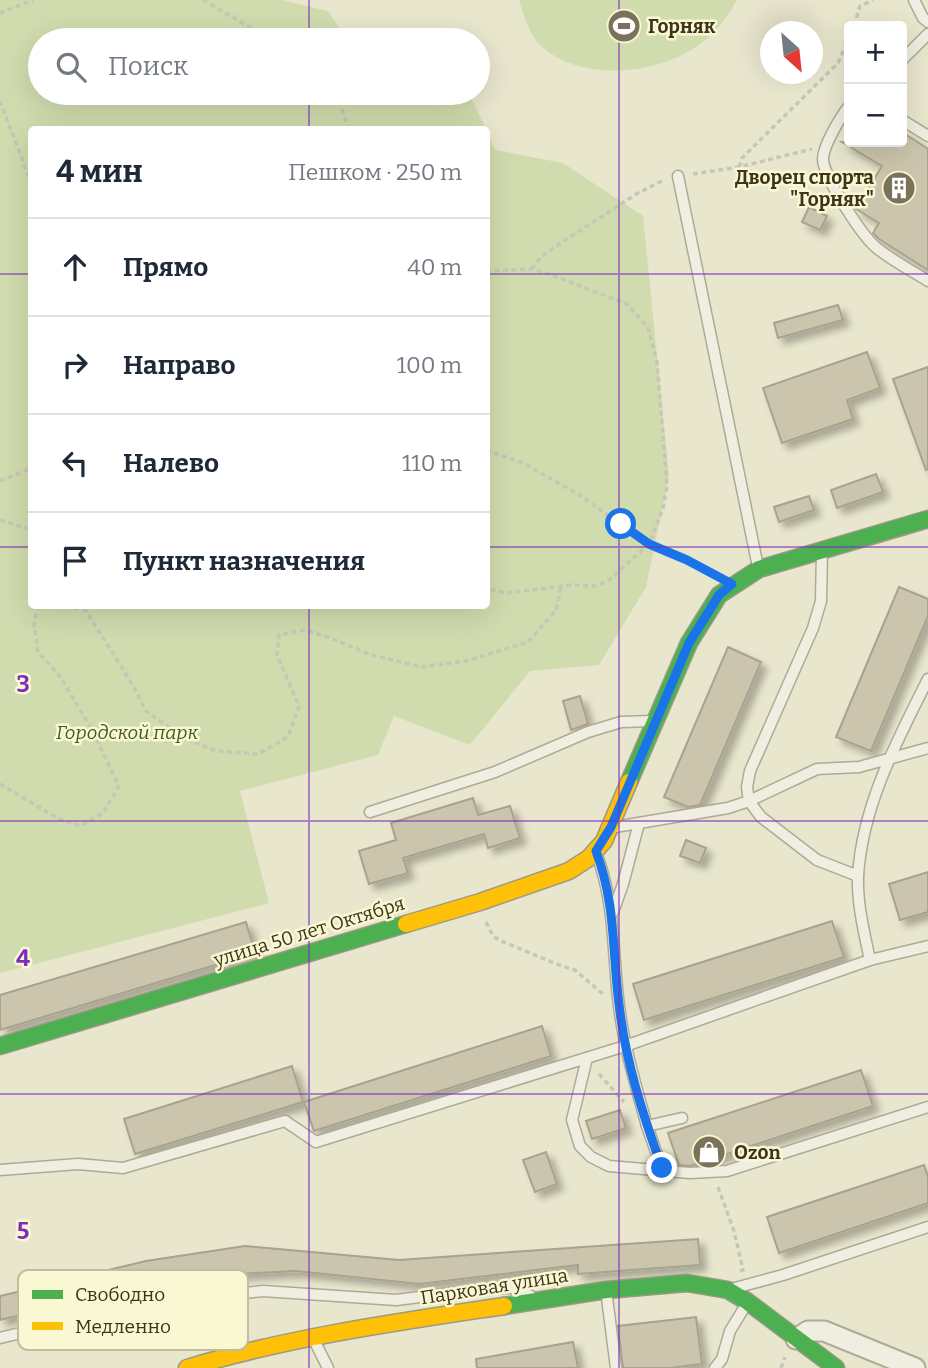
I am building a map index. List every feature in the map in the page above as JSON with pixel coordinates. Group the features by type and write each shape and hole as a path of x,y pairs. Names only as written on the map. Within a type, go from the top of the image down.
{"street":[{"name":"улица 50 лет Октября","path":"0,1046 480,902 569,872 596,851 611,827 689,643 719,595 732,584 759,569 928,519"},
{"name":"Парковая улица","path":"187,1368 231,1355 368,1327 606,1290 687,1283 727,1290 748,1302 836,1368"},
{"path":"796,1339 808,1331 824,1331 915,1368"}],"lane":[{"path":"914,0 928,22"},
{"path":"907,55 928,34"},
{"path":"844,115 824,150 824,167 868,240 877,249 928,281"},
{"path":"907,123 928,136"},
{"path":"678,176 759,569"},
{"path":"822,550 821,601 813,628 750,771 747,787 749,801 761,817 817,860 858,876"},
{"path":"870,960 860,913 858,876 862,850 873,800 888,760 928,679"},
{"path":"370,812 495,772 588,732 621,722 656,721"},
{"path":"611,827 728,808 817,769 859,767 928,748"},
{"path":"613,913 639,823"},
{"path":"596,851 604,872 613,913 618,1002 625,1046 647,1126 662,1168"},
{"path":"0,1170 78,1164 124,1168 285,1121 316,1142 625,1046 870,960 928,946"},
{"path":"587,1058 572,1120 580,1146 591,1157 608,1166 662,1168 690,1173 727,1171 928,1107"},
{"path":"647,1126 682,1118"},
{"path":"727,1290 783,1275 928,1227"},
{"path":"248,1293 263,1291 396,1300 492,1287 514,1288 541,1300"},
{"path":"606,1290 616,1368"},
{"path":"715,1368 722,1359 730,1331 748,1302"},
{"path":"0,1338 18,1334"},
{"path":"313,1338 328,1368"}],"path":[{"path":"0,13 33,0"},
{"path":"203,0 251,28"},
{"path":"855,21 860,6 873,0"},
{"path":"740,167 743,158 838,63 844,49"},
{"path":"0,102 28,175"},
{"path":"340,105 348,126"},
{"path":"490,271 532,269 549,274 627,304 648,327 657,362 667,485 663,508 649,544 609,580 596,586 505,593 490,590"},
{"path":"490,451 523,463 567,488 649,544 732,584"},
{"path":"0,481 28,470"},
{"path":"0,520 28,529"},
{"path":"78,609 86,611 146,711 195,743 216,751 258,754 288,737 299,706 277,655 279,635 305,630 371,655 423,667 470,660 528,642 556,610 561,587"},
{"path":"0,784 58,819 81,826 103,813 119,786 90,726 59,675 38,652 34,624 37,609"},
{"path":"480,902 493,936 575,970 601,993 618,1002"},
{"path":"587,1058 606,1083 647,1126"},
{"path":"713,1173 734,1231 743,1270 726,1274 727,1290"}],"green space":[{"name":"Городской парк","path":"0,0 281,0 328,11 339,28 28,28 28,105 475,105 485,126 28,126 28,609 490,609 490,138 495,150 563,163 643,216 669,476 646,587 599,665 530,671 470,745 394,716 378,755 240,791 269,903 0,973"},
{"name":"Горняк","path":"519,0 737,0 712,34 695,48 674,59 626,70 602,70 578,66 557,57 539,44 527,23"}],"building":[{"name":"Дворец спорта \"Горняк\"","path":"907,135 928,149 928,270 879,239 873,233 879,223 856,209 882,166 850,147 907,147"},
{"path":"809,207 827,216 820,230 802,222"},
{"path":"838,305 843,320 778,338 774,323"},
{"path":"867,352 880,388 847,400 853,419 782,443 763,388"},
{"path":"928,367 928,469 926,470 893,379"},
{"path":"876,474 883,492 837,508 831,490"},
{"path":"809,496 814,510 779,522 774,507"},
{"path":"899,587 928,599 928,616 871,751 836,737"},
{"path":"728,647 761,662 700,805 688,807 664,797"},
{"path":"580,696 588,724 571,730 563,701"},
{"path":"473,798 478,815 510,806 520,838 488,848 484,834 403,858 408,873 369,884 359,851 396,840 391,823"},
{"path":"686,840 706,848 700,863 680,856"},
{"path":"928,872 928,912 900,920 889,884"},
{"path":"832,921 844,957 644,1020 633,984"},
{"path":"246,922 255,953 0,1030 0,995"},
{"path":"542,1026 551,1056 314,1131 304,1102"},
{"path":"292,1066 303,1102 135,1154 124,1119"},
{"path":"861,1070 873,1106 690,1166 679,1165 668,1133"},
{"path":"620,1110 626,1128 592,1139 586,1121"},
{"path":"546,1152 557,1184 535,1192 523,1160"},
{"path":"924,1165 928,1177 928,1203 779,1253 767,1217"},
{"path":"698,1239 700,1265 578,1274 578,1265 419,1284 296,1271 248,1273 248,1270 108,1270 146,1261 245,1246 399,1260"},
{"path":"18,1292 18,1316 0,1320 0,1296"},
{"path":"696,1317 702,1364 670,1368 623,1368 618,1326"},
{"path":"573,1342 578,1368 477,1368 476,1359"}],"traffic: fast":[{"path":"629,782 689,643 719,595 759,569 928,519"},
{"path":"0,1046 406,924"},
{"path":"504,1306 606,1290 687,1283 728,1290 836,1368"}],"traffic: slow":[{"path":"406,924 569,871 589,858 604,841 629,782"},
{"path":"187,1368 305,1339 504,1306"}],"place":[{"name":"Горняк","path":"624,26"},
{"name":"Дворец спорта \"Горняк\"","path":"899,188"},
{"name":"Ozon","path":"709,1152"}],"route":[{"path":"621,524 649,544 732,584 719,595 689,643 611,827 596,851 604,872 613,913 618,1002 625,1046 647,1126 662,1168"}]}
